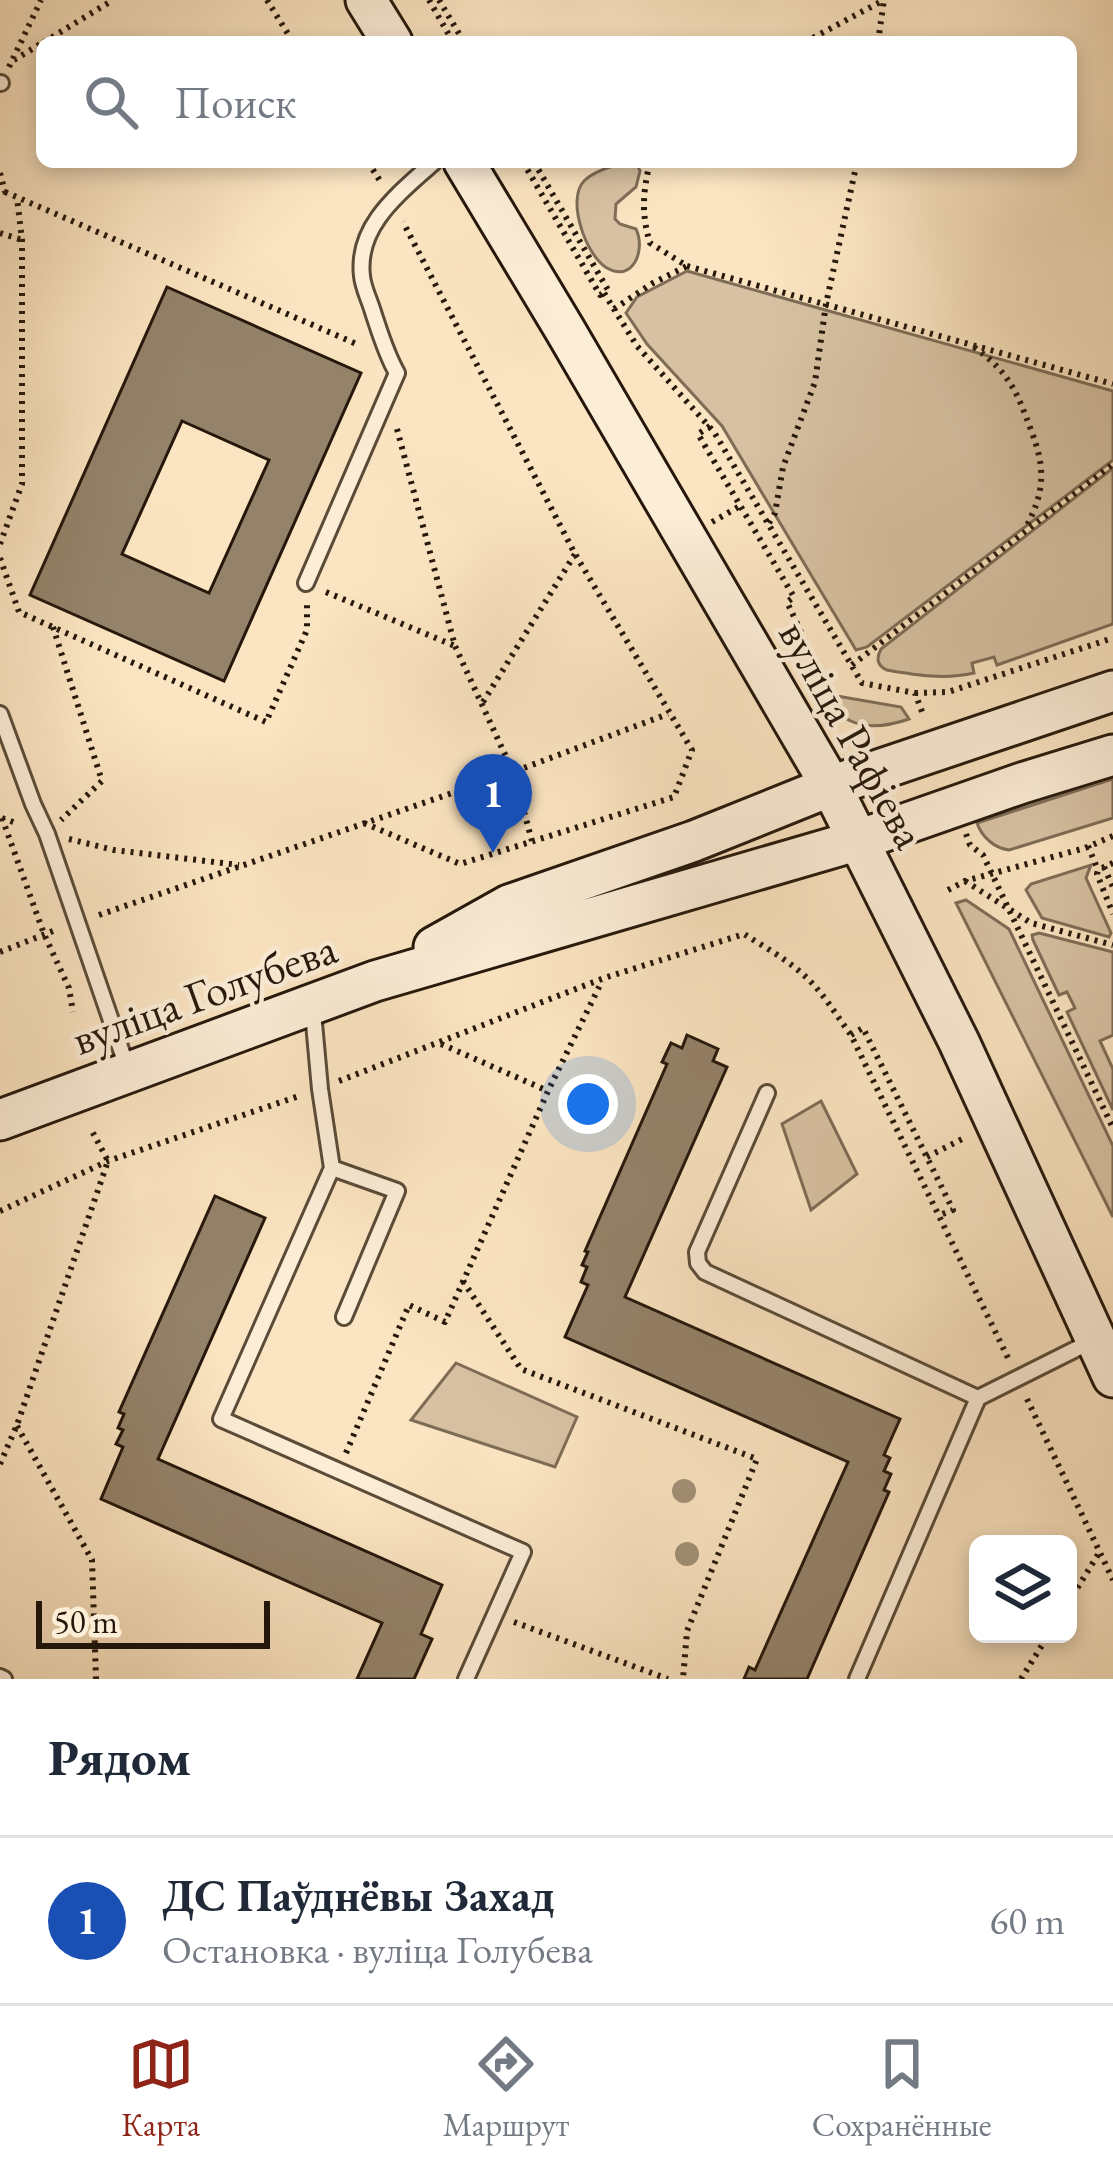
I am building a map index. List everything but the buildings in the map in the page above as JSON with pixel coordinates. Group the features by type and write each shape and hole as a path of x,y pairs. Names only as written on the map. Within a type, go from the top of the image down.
{"main road":[{"path":"366,0 388,36"},
{"name":"вуліца Рафіева","path":"468,168 831,786 996,1121 1113,1377"},
{"name":"вуліца Голубева","path":"375,981 509,905 694,841 831,786 1113,691"},
{"name":"вуліца Голубева","path":"0,1120 375,981 859,840 1113,755"}],"lane":[{"path":"306,583 397,374 362,278 364,247 374,222 428,168"},
{"path":"0,714 47,833 129,1071"},
{"path":"312,1004 332,1168 221,1419 523,1552 466,1679"},
{"path":"766,1094 697,1252 698,1263 705,1272 979,1398"},
{"path":"332,1168 397,1191 344,1317"},
{"path":"857,1679 979,1398 1096,1339"}],"path":[{"path":"0,83 41,0"},
{"path":"54,36 113,0"},
{"path":"268,0 289,36"},
{"path":"429,0 450,36"},
{"path":"439,0 460,36"},
{"path":"816,36 884,0 879,36"},
{"path":"11,62 36,47"},
{"path":"364,823 460,864 674,797 692,750 574,554 372,168"},
{"path":"526,168 600,295 608,290 537,168"},
{"path":"648,168 642,194 650,243 687,266 1113,384"},
{"path":"769,524 814,382 856,168"},
{"path":"0,173 2,191 388,357"},
{"path":"0,544 22,484 22,240 17,197"},
{"path":"0,233 22,240"},
{"path":"614,309 687,266"},
{"path":"604,292 637,346 710,426 862,683 915,693 948,692 1113,638"},
{"path":"970,345 992,359 1010,380 1040,451 1039,502 1024,533"},
{"path":"388,395 455,646 514,772 532,841"},
{"path":"710,426 698,434 794,597 787,602 815,662 813,676 819,688"},
{"path":"852,665 1113,464"},
{"path":"483,702 574,554"},
{"path":"0,559 20,612 266,722 307,630 306,583 455,646"},
{"path":"47,833 102,781 53,627"},
{"path":"915,693 923,717"},
{"path":"0,952 668,714"},
{"path":"73,1012 69,988 2,818 127,852 243,865"},
{"path":"964,831 970,845 983,855 1113,1128"},
{"path":"948,890 1113,836"},
{"path":"1088,846 1113,886"},
{"path":"1113,863 1101,869 1097,879 1113,914"},
{"path":"965,881 1031,923 1113,945"},
{"path":"0,1211 108,1162 320,1089 604,978 744,934 809,980 851,1035 1113,1580"},
{"path":"339,1471 409,1305 445,1322 548,1090 604,978"},
{"path":"851,1035 863,1028 927,1157 953,1210 940,1216"},
{"path":"440,1043 548,1090"},
{"path":"927,1157 996,1121"},
{"path":"0,1464 108,1162 92,1131"},
{"path":"463,1281 521,1369 757,1459 687,1631 682,1679"},
{"path":"16,1424 92,1560 96,1679"},
{"path":"1077,1588 1099,1553"},
{"path":"495,1615 668,1679"},
{"path":"1021,1679 1043,1643"}],"shaded area":[{"path":"605,169 640,171 636,187 616,204 615,219 636,229 639,237 635,262 624,271 599,262 578,214 584,181"},
{"path":"687,271 1113,391 1113,460 867,647 856,650 722,426 647,344 626,313 637,297"},
{"path":"1113,468 1113,624 997,665 994,657 972,663 974,673 963,675 919,675 881,666 881,649"},
{"path":"837,696 901,707 909,719 874,726 853,722 827,700"},
{"path":"1113,779 1113,818 1009,850 989,841 977,823"},
{"path":"1091,865 1086,878 1109,937 1042,918 1026,890 1031,884"},
{"path":"966,900 1009,929 1113,1146 1113,1217 956,903"},
{"path":"1032,935 1113,952 1113,1035 1100,1041 1113,1069 1113,1110 1067,1012 1075,1008 1067,992 1059,995 1033,940"},
{"path":"821,1101 857,1174 811,1210 782,1124"},
{"path":"456,1363 577,1417 555,1467 411,1420"}],"place":[{"name":"ДС Паўднёвы Захад","path":"493,853"}]}
